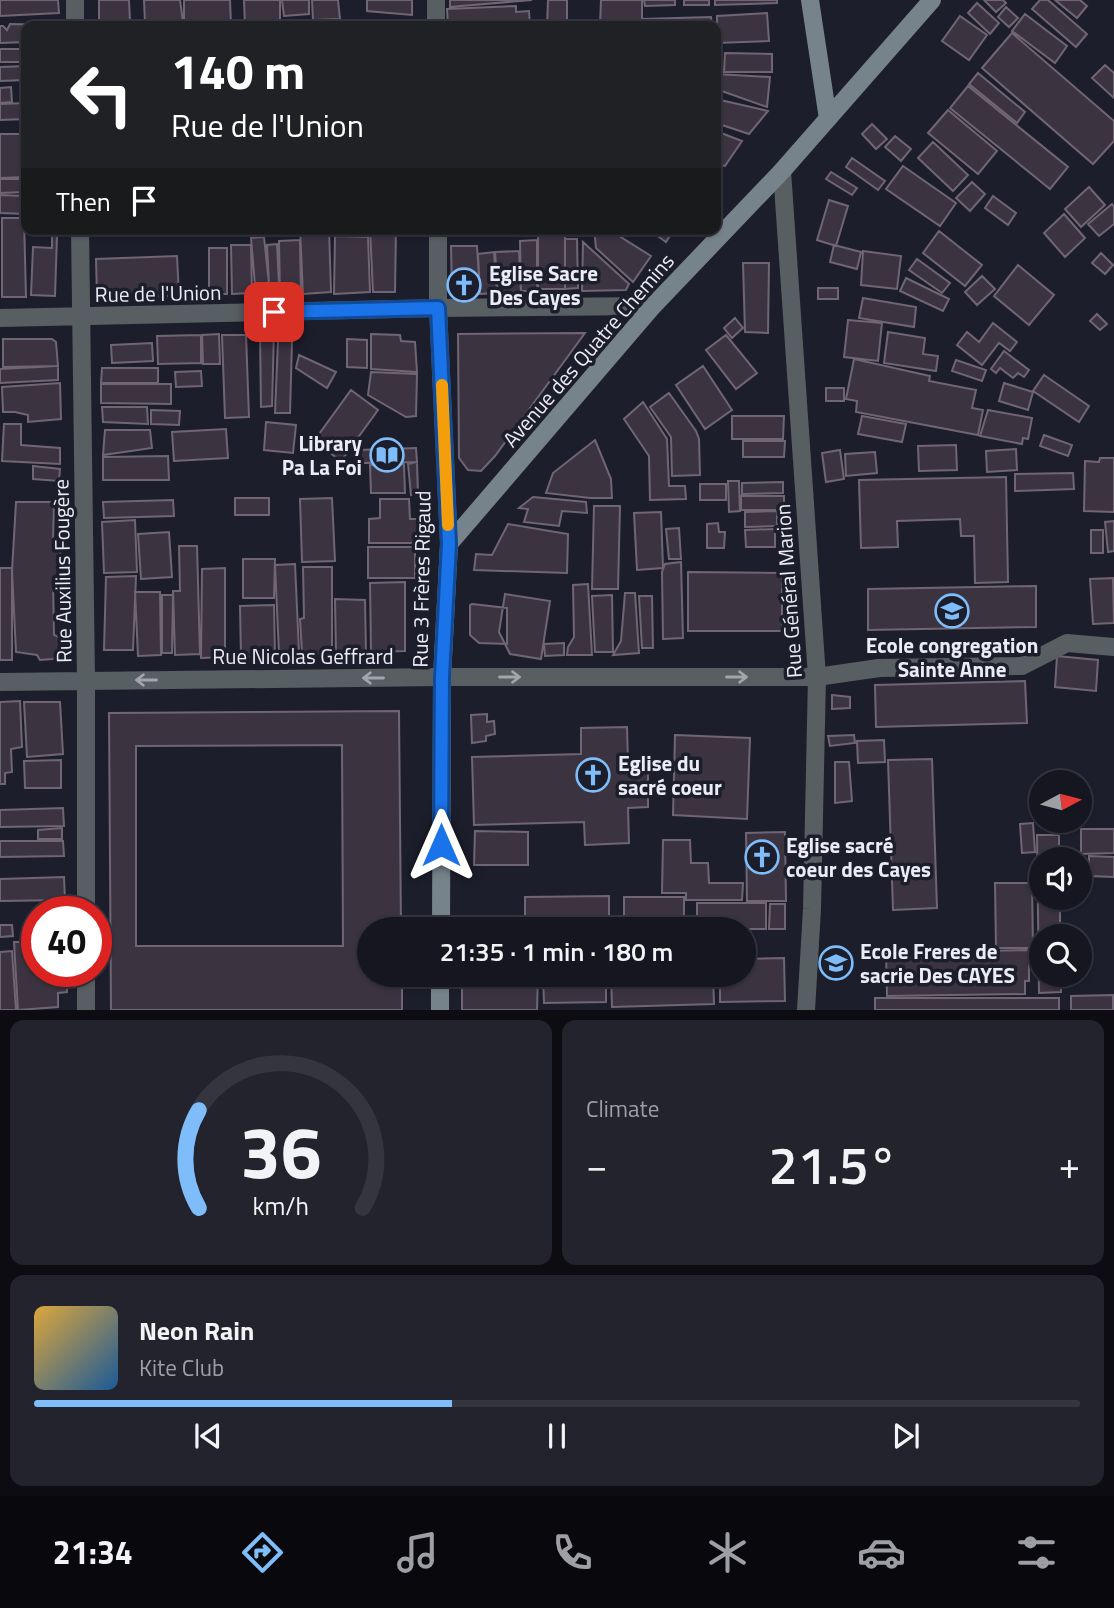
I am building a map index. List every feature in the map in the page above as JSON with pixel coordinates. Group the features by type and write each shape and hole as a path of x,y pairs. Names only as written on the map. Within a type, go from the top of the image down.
{"main road":[{"path":"810,0 828,119"},
{"name":"Avenue des Quatre Chemins","path":"721,235 782,171 932,0"},
{"name":"Avenue des Quatre Chemins","path":"449,544 653,306 721,235"},
{"name":"Rue 3 Frères Rigaud","path":"441,917 442,677 449,544"},
{"path":"440,987 440,1010"}],"street":[{"path":"75,0 75,21"},
{"path":"436,0 436,21"},
{"name":"Rue Général Marion","path":"782,171 817,677 812,909 806,1010"},
{"name":"Rue Auxilius Fougère","path":"80,235 86,896"},
{"name":"Rue 3 Frères Rigaud","path":"438,235 438,308 449,544"},
{"name":"Rue de l'Union","path":"0,318 653,306"},
{"name":"Rue Nicolas Geffrard","path":"0,682 442,677 817,677 879,668 1022,666 1067,643 1114,647"},
{"path":"86,987 86,1010"}],"building":[{"path":"0,0 58,0 59,13 0,16"},
{"path":"99,0 129,0 130,21 99,21"},
{"path":"144,0 180,0 183,21 145,21"},
{"path":"184,0 230,0 231,21 184,21"},
{"path":"244,0 280,0 280,21 245,21"},
{"path":"282,0 309,0 309,14 284,16"},
{"path":"312,0 338,0 340,19 313,20"},
{"path":"367,0 412,0 412,15 367,11"},
{"path":"450,0 532,0 450,7"},
{"path":"548,0 567,0 567,21 547,21"},
{"path":"601,0 642,0 642,21 600,21"},
{"path":"644,0 675,0 675,5 645,6"},
{"path":"684,0 709,0 709,5 684,5"},
{"path":"715,0 777,0 777,3 715,5"},
{"path":"984,0 1003,0 1006,3 996,12"},
{"path":"1040,0 1048,0 1087,34 1076,47 1032,9"},
{"path":"1055,0 1080,0 1087,6 1077,18"},
{"path":"977,3 999,23 990,34 968,13"},
{"path":"516,6 516,12 529,11 530,21 448,21 447,9"},
{"path":"1006,7 1018,18 1009,27 998,17"},
{"path":"767,13 769,41 721,43 721,21 717,21 717,16"},
{"path":"1025,14 1067,46 1055,63 1012,31"},
{"path":"960,16 987,35 969,60 942,41"},
{"path":"711,17 711,21 678,21 678,18"},
{"path":"676,18 676,21 643,21"},
{"path":"10,24 21,24 21,42 0,43 0,26 7,30"},
{"path":"1012,33 1114,121 1114,141 1093,164 982,68"},
{"path":"0,49 21,49 21,62 0,62"},
{"path":"725,53 772,54 772,72 724,72"},
{"path":"1105,65 1114,73 1114,98 1092,78"},
{"path":"21,66 21,80 0,81 0,67"},
{"path":"978,73 1025,112 1017,123 969,84"},
{"path":"721,74 770,77 767,107 721,91"},
{"path":"968,86 1068,167 1050,189 950,108"},
{"path":"11,87 12,102 0,103 0,88"},
{"path":"721,100 768,111 749,134 721,125"},
{"path":"21,103 21,119 0,120 0,104"},
{"path":"948,110 997,151 978,174 928,133"},
{"path":"872,124 887,139 876,149 862,134"},
{"path":"721,133 742,141 725,166 721,165"},
{"path":"0,134 21,134 21,177 0,178"},
{"path":"895,136 911,149 901,161 885,147"},
{"path":"933,142 968,175 953,191 918,158"},
{"path":"852,158 885,181 878,190 846,167"},
{"path":"903,166 956,203 940,226 886,189"},
{"path":"831,172 857,188 852,195 826,179"},
{"path":"0,179 21,179 21,192 0,193"},
{"path":"972,182 985,194 970,211 956,198"},
{"path":"1089,187 1105,205 1081,227 1065,209"},
{"path":"0,195 21,196 21,214 0,213"},
{"path":"993,196 1016,213 1008,225 985,208"},
{"path":"829,200 848,206 836,246 817,240"},
{"path":"1112,204 1114,224 1099,236 1088,224"},
{"path":"1064,214 1085,238 1065,257 1044,233"},
{"path":"2,218 21,218 21,235 24,235 26,297 2,297"},
{"path":"939,231 982,265 965,286 923,253"},
{"path":"300,235 329,235 331,292 303,294"},
{"path":"370,235 396,235 395,292 373,292"},
{"path":"538,235 565,235 565,289 538,289"},
{"path":"595,235 618,235 651,256 633,282 596,248"},
{"path":"656,235 670,235 666,242"},
{"path":"52,236 57,236 55,296 31,295 33,247 52,248"},
{"path":"335,236 368,237 370,292 334,294"},
{"path":"264,237 269,284 255,285 251,238"},
{"path":"565,239 577,239 578,288 565,289"},
{"path":"300,240 301,294 280,294 279,241"},
{"path":"537,240 537,291 521,291 520,241"},
{"path":"583,242 629,284 626,290 582,291"},
{"path":"277,244 279,284 269,284 267,245"},
{"path":"231,245 251,245 252,293 232,294"},
{"path":"834,245 861,252 857,269 830,262"},
{"path":"451,246 477,246 480,293 452,294"},
{"path":"209,248 227,248 227,294 209,294"},
{"path":"519,251 521,293 498,292 495,252"},
{"path":"863,251 901,256 897,289 861,285"},
{"path":"494,252 497,293 480,294 478,254"},
{"path":"1101,253 1113,265 1105,274 1092,263"},
{"path":"177,256 179,296 97,296 96,259"},
{"path":"917,259 950,283 942,293 909,270"},
{"path":"743,263 769,263 768,333 745,332"},
{"path":"1018,265 1054,295 1029,325 994,296"},
{"path":"982,276 995,289 977,305 965,292"},
{"path":"906,278 949,299 943,311 900,291"},
{"path":"818,288 838,288 838,299 818,299"},
{"path":"863,298 916,307 914,327 859,318"},
{"path":"1097,314 1107,324 1100,330 1090,321"},
{"path":"735,318 743,328 732,338 724,328"},
{"path":"848,320 882,323 878,361 844,357"},
{"path":"993,323 1017,342 1010,351 999,343 982,365 957,345 967,332 979,342"},
{"path":"274,332 272,406 261,407 260,333"},
{"path":"888,332 925,338 923,354 938,356 936,371 884,363"},
{"path":"585,333 495,456 481,471 468,470 459,458 458,334"},
{"path":"219,334 220,364 203,364 202,335"},
{"path":"371,334 400,335 401,341 415,342 417,372 371,369"},
{"path":"201,335 201,363 158,364 157,336"},
{"path":"222,335 246,335 249,417 225,418"},
{"path":"726,335 757,373 736,389 706,350"},
{"path":"3,339 52,339 56,342 58,366 3,367"},
{"path":"347,339 367,340 367,368 347,367"},
{"path":"278,340 292,341 290,413 275,413"},
{"path":"152,343 153,361 112,363 111,345"},
{"path":"1004,351 1029,370 1024,377 1018,373 1013,378 1000,368 996,373 991,369"},
{"path":"299,355 336,372 327,388 296,368"},
{"path":"854,359 930,376 929,381 976,390 972,408 983,410 978,435 856,412 857,401 846,399"},
{"path":"956,360 986,370 982,381 952,371"},
{"path":"58,366 58,380 0,383 0,369"},
{"path":"703,366 732,410 705,429 676,385"},
{"path":"102,368 158,368 158,383 101,383"},
{"path":"201,371 202,386 176,387 175,372"},
{"path":"371,372 417,374 416,416 406,417 368,395"},
{"path":"1044,375 1089,406 1079,422 1033,391"},
{"path":"60,383 61,419 28,422 28,415 3,412 2,387"},
{"path":"1004,383 1033,392 1028,410 999,401"},
{"path":"101,384 171,384 171,404 101,403"},
{"path":"826,388 844,388 844,401 826,401"},
{"path":"351,390 378,410 341,461 314,441"},
{"path":"669,393 696,431 699,439 700,475 672,476 671,437 650,407"},
{"path":"643,402 667,439 669,486 685,486 686,499 650,500 649,456 624,419"},
{"path":"102,407 147,407 148,424 103,422"},
{"path":"151,410 180,411 179,425 151,424"},
{"path":"988,410 1032,418 1028,439 1023,438 1022,444 980,436"},
{"path":"732,416 784,416 783,439 732,439"},
{"path":"862,416 906,424 902,442 858,434"},
{"path":"266,422 296,425 293,453 264,450"},
{"path":"4,424 21,424 21,445 60,448 60,464 2,461"},
{"path":"226,429 228,458 174,461 172,432"},
{"path":"105,430 150,430 152,448 103,455"},
{"path":"1044,435 1072,445 1068,456 1040,446"},
{"path":"595,440 611,479 612,498 546,493 553,473"},
{"path":"743,441 785,441 784,457 743,457"},
{"path":"956,445 957,470 919,471 918,446"},
{"path":"416,448 417,462 358,463 358,450"},
{"path":"1016,449 1017,470 987,472 986,451"},
{"path":"840,450 844,479 826,482 822,453"},
{"path":"875,452 877,473 846,476 845,454"},
{"path":"168,456 169,480 103,480 103,457"},
{"path":"1100,458 1114,458 1114,512 1084,511 1085,461 1099,462"},
{"path":"417,462 418,494 411,495 408,464"},
{"path":"404,464 405,493 371,493 370,465"},
{"path":"33,466 60,469 59,481 33,479"},
{"path":"1073,473 1074,489 1015,491 1015,474"},
{"path":"1006,477 1008,582 975,583 974,536 961,536 960,519 897,521 898,547 861,548 859,480"},
{"path":"728,481 739,481 740,511 729,512"},
{"path":"783,482 783,493 742,494 742,483"},
{"path":"700,484 726,484 726,500 700,500"},
{"path":"741,496 784,496 784,510 741,510"},
{"path":"533,497 586,502 587,513 562,511 559,526 524,522 528,509 519,508"},
{"path":"235,498 269,498 269,515 235,515"},
{"path":"332,498 335,561 302,562 300,499"},
{"path":"380,499 409,499 410,519 419,519 418,543 369,543 369,519 380,518"},
{"path":"173,500 174,516 104,518 103,502"},
{"path":"16,502 54,502 53,540 60,539 61,580 53,579 54,635 62,638 63,649 53,659 40,660 37,655 16,652 12,571"},
{"path":"594,506 620,506 618,589 592,589"},
{"path":"777,511 777,526 745,527 745,512"},
{"path":"661,512 663,568 637,570 634,513"},
{"path":"135,520 137,572 104,573 102,522"},
{"path":"1114,521 1114,551 1108,552 1105,522"},
{"path":"718,523 719,532 725,532 724,548 707,548 707,524"},
{"path":"508,524 568,534 567,573 474,570 476,554 492,555"},
{"path":"679,528 681,559 669,559 666,529"},
{"path":"775,529 775,547 746,547 745,530"},
{"path":"1091,530 1103,530 1103,553 1091,553"},
{"path":"169,532 172,577 141,579 138,534"},
{"path":"179,546 197,546 200,654 175,655 173,591 180,591"},
{"path":"368,547 415,547 415,578 368,578"},
{"path":"243,559 275,559 274,598 243,598"},
{"path":"681,562 683,638 663,639 662,572 665,564"},
{"path":"295,564 299,652 279,653 275,565"},
{"path":"303,567 332,567 332,654 302,653 300,619 304,618"},
{"path":"0,568 12,568 12,660 0,660"},
{"path":"225,568 225,657 201,658 202,569"},
{"path":"688,572 782,573 782,631 688,631"},
{"path":"136,576 133,650 104,650 106,577"},
{"path":"1113,578 1114,623 1093,624 1090,579"},
{"path":"405,582 405,651 371,652 370,583"},
{"path":"588,584 592,655 567,655 574,637 573,585"},
{"path":"1036,586 1036,627 868,630 868,589"},
{"path":"135,592 160,592 161,655 138,656"},
{"path":"625,593 635,593 639,653 613,655 621,641"},
{"path":"505,594 550,601 541,659 510,654 499,632"},
{"path":"162,595 173,595 172,653 162,653"},
{"path":"612,595 613,652 595,652 592,596"},
{"path":"639,596 652,596 653,648 642,648"},
{"path":"335,599 365,600 366,653 336,655"},
{"path":"472,604 507,608 507,644 479,643 470,635"},
{"path":"274,605 275,656 241,657 240,606"},
{"path":"564,643 564,655 545,656 544,644"},
{"path":"1057,656 1098,660 1096,691 1055,687"},
{"path":"1025,681 1027,723 876,727 875,685"},
{"path":"832,695 850,697 850,708 832,709"},
{"path":"20,701 22,747 11,749 12,772 5,773 5,784 0,784 0,702"},
{"path":"24,702 60,702 63,754 27,757"},
{"path":"399,711 401,917 357,917 357,987 402,987 402,1010 111,1010 109,713","holes":["342,745 343,946 136,946 136,746"]},
{"path":"487,714 487,722 494,721 495,734 486,736 486,741 472,743 471,715"},
{"path":"627,727 628,763 648,763 648,807 628,808 629,843 585,845 584,822 474,825 472,757 581,754 581,728"},
{"path":"675,735 750,738 747,819 673,815"},
{"path":"854,735 855,743 830,746 828,736"},
{"path":"884,740 885,762 858,763 857,741"},
{"path":"932,759 937,908 893,910 888,760"},
{"path":"61,760 61,788 25,788 24,761"},
{"path":"835,762 849,762 852,801 835,803"},
{"path":"63,808 64,826 0,827 0,810"},
{"path":"1029,823 1029,833 1034,833 1035,847 1029,847 1029,852 1022,853 1020,824"},
{"path":"62,828 62,839 38,839 38,830"},
{"path":"1092,829 1114,829 1114,853 1092,854 1092,847 1081,847 1081,833 1092,833"},
{"path":"475,831 528,832 528,865 474,865"},
{"path":"785,832 786,901 747,901 746,833"},
{"path":"1037,835 1059,835 1059,847 1037,847"},
{"path":"663,840 690,840 691,863 708,863 709,883 743,883 742,900 686,900 686,893 662,893"},
{"path":"0,841 63,841 64,856 0,857"},
{"path":"1092,856 1114,857 1114,877 1092,876"},
{"path":"64,877 65,896 21,896 21,901 0,901 0,879"},
{"path":"995,883 1029,883 1029,910 1032,910 1033,924 1029,924 1029,948 996,948"},
{"path":"609,896 609,917 525,917 525,897"},
{"path":"624,897 684,897 684,917 624,917"},
{"path":"697,903 766,903 766,929 756,929 756,917 697,917"},
{"path":"770,904 785,904 785,929 769,929"},
{"path":"1038,910 1060,910 1060,924 1038,924"},
{"path":"0,925 12,925 13,936 0,937"},
{"path":"14,942 21,942 21,987 67,987 67,992 58,993 58,1007 18,1010"},
{"path":"1029,950 1029,981 1025,981 1025,994 887,996 886,953 907,952 907,957 978,956 978,951"},
{"path":"12,951 16,1010 0,1010 0,952"},
{"name":"Ecole Freres de sacrie Des CAYES","path":"843,952 844,973 828,974 828,953"},
{"path":"784,958 785,1001 720,1002 720,987 756,987 756,959"},
{"path":"462,987 538,987 537,1010 462,1010"},
{"path":"543,987 606,987 606,1002 544,1003"},
{"path":"611,987 713,987 714,1004 612,1007"},
{"path":"1039,987 1061,987 1061,992 1039,993"},
{"path":"1113,995 1113,1010 1071,1010 1071,996"},
{"path":"875,998 1059,998 1059,1010 875,1010"}],"slow traffic":[{"path":"442,385 448,525"}],"place":[{"name":"Eglise Sacre Des Cayes","path":"464,285"},
{"name":"Library Pa La Foi","path":"387,455"},
{"name":"Ecole congregation Sainte Anne","path":"952,611"},
{"name":"Eglise du sacré coeur","path":"593,775"},
{"name":"Eglise sacré coeur des Cayes","path":"762,857"},
{"name":"Ecole Freres de sacrie Des CAYES","path":"836,963"}],"route":[{"path":"274,312 438,308 449,544 442,677 441,845"}]}
